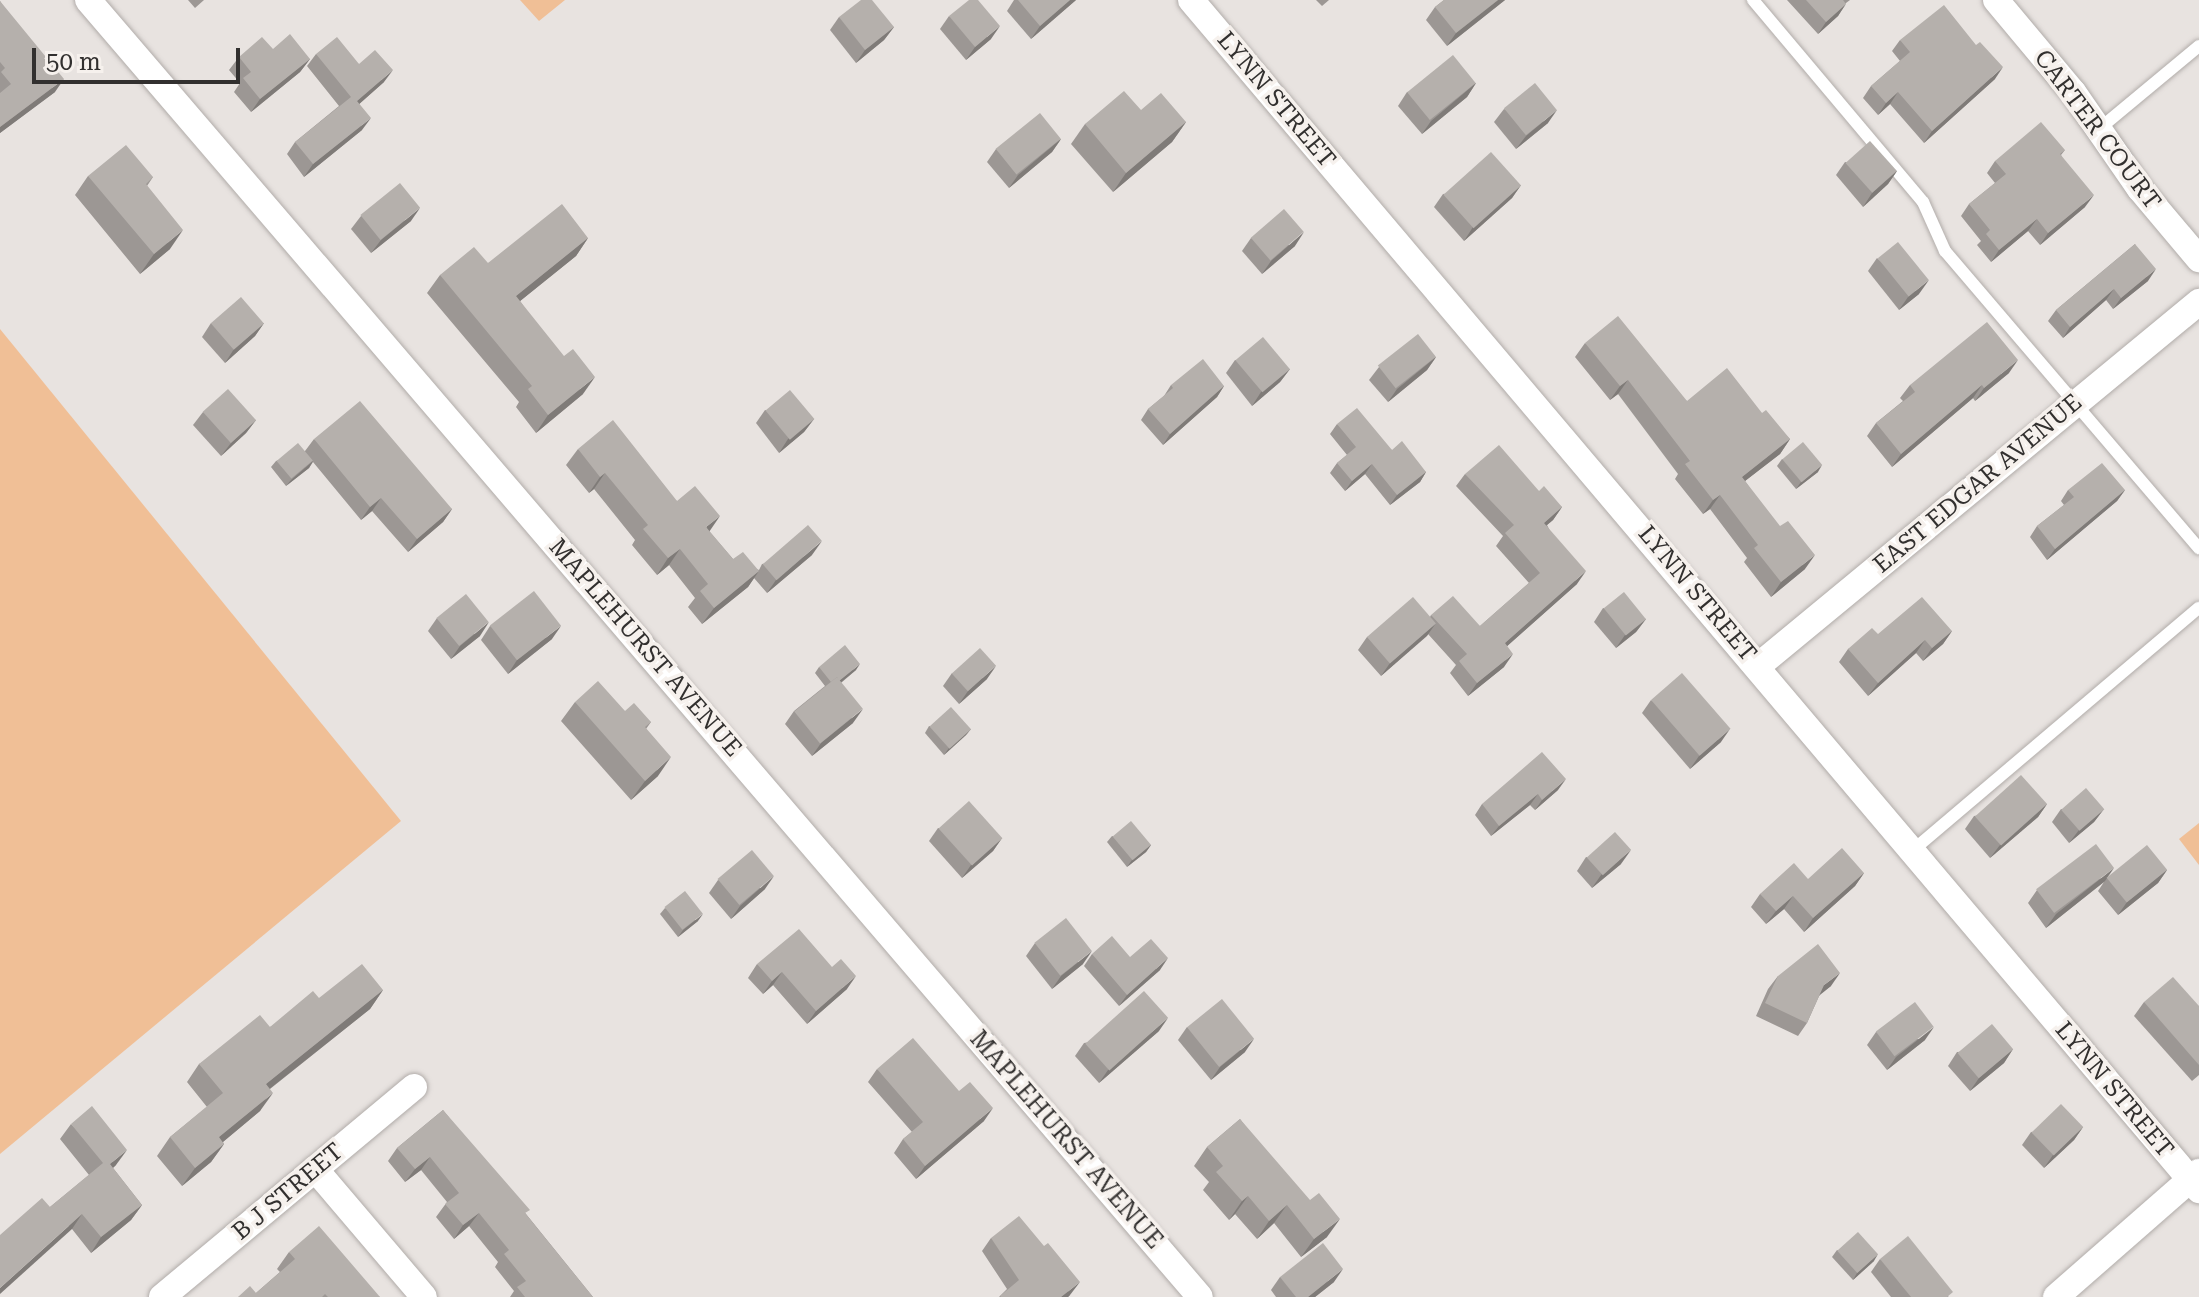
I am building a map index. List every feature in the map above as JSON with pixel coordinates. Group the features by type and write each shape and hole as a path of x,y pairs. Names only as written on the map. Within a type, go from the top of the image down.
{"street":[{"name":"MAPLEHURST AVENUE","path":"88,0 1200,1297"},
{"name":"LYNN STREET","path":"1191,0 1912,851 2196,1181"},
{"name":"CARTER COURT","path":"1996,0 2073,92 2140,189 2199,259"},
{"name":"EAST EDGAR AVENUE","path":"1758,666 2199,302"},
{"name":"B J STREET","path":"162,1297 414,1087"},
{"path":"315,1169 424,1297"},
{"path":"2056,1297 2196,1181"}],"lane":[{"path":"1753,0 1923,202 1945,251 2199,548"},
{"path":"2099,129 2199,46"},
{"path":"1912,851 2199,608"}],"shaded area":[{"path":"520,0 565,0 539,21"},
{"path":"0,329 401,821 0,1154"},
{"path":"2199,823 2199,865 2179,839"}],"building":[{"path":"861,0 872,0 894,27 865,50 839,17"},
{"path":"969,0 978,0 1000,26 975,47 949,16"},
{"path":"1018,0 1070,0 1040,26"},
{"path":"1444,0 1498,0 1456,33 1435,7"},
{"path":"1806,0 1843,0 1846,4 1826,22"},
{"path":"0,1 64,79 0,127 0,93 11,84 1,72 5,68 0,62"},
{"path":"1944,5 1976,45 1980,42 2003,67 1932,131 1898,92 1886,103 1871,86 1910,52 1900,40"},
{"path":"290,34 310,59 260,99 243,78 251,72 239,57 262,37 273,49"},
{"path":"337,37 359,64 375,50 393,70 357,101 371,118 313,164 295,142 351,97 316,54"},
{"path":"1453,55 1476,83 1430,120 1407,92"},
{"path":"1535,83 1557,110 1526,135 1504,108"},
{"path":"1124,91 1141,110 1161,93 1186,122 1126,173 1085,124"},
{"path":"1040,113 1061,139 1016,175 996,149"},
{"path":"2041,122 2065,150 2060,154 2094,195 2048,233 2037,219 1999,250 1986,234 1990,230 1969,204 2006,174 1995,161"},
{"path":"1870,141 1897,171 1872,193 1845,163"},
{"path":"126,145 153,177 146,184 183,230 154,254 88,176"},
{"path":"1491,152 1521,185 1474,228 1443,195"},
{"path":"400,183 420,208 381,240 360,215"},
{"path":"562,204 588,238 516,296 564,356 573,349 595,377 548,415 528,389 532,386 440,275 474,247 488,263"},
{"path":"1284,209 1304,232 1270,261 1251,238"},
{"path":"1898,242 1929,280 1909,296 1878,258"},
{"path":"2135,244 2156,269 2121,298 2114,289 2070,327 2056,310"},
{"path":"241,297 264,323 234,350 211,323"},
{"path":"1618,316 1687,401 1727,368 1762,413 1766,410 1790,439 1742,477 1780,526 1788,521 1815,555 1781,582 1754,548 1758,545 1720,495 1713,500 1685,464 1690,461 1628,380 1620,386 1585,343"},
{"path":"1987,322 2018,360 1984,388 1982,385 1901,454 1876,423 1915,392 1910,385"},
{"path":"1418,334 1436,357 1396,388 1378,365"},
{"path":"1263,337 1290,369 1262,392 1235,360"},
{"path":"1203,359 1224,386 1170,434 1148,409"},
{"path":"228,389 256,420 231,443 203,412"},
{"path":"790,390 814,419 790,440 765,411"},
{"path":"360,401 452,509 417,539 381,498 370,507 314,439"},
{"path":"1357,408 1392,450 1402,441 1426,472 1397,495 1372,464 1352,481 1337,463 1356,447 1337,424"},
{"path":"613,420 677,501 695,486 720,516 706,527 733,559 743,552 759,571 714,608 700,591 708,584 680,549 668,558 643,529 648,525 605,473 600,477 578,449"},
{"path":"1803,442 1822,465 1802,482 1782,459"},
{"path":"298,443 313,461 291,479 277,461"},
{"path":"1499,445 1539,491 1544,486 1562,507 1544,523 1586,571 1505,643 1513,654 1477,683 1459,661 1467,654 1431,615 1453,596 1480,626 1540,573 1505,533 1514,525 1465,474"},
{"path":"2102,463 2125,490 2055,549 2037,526 2074,497 2068,490"},
{"path":"808,525 822,541 776,580 763,564"},
{"path":"534,591 561,626 517,660 490,625"},
{"path":"1624,592 1646,619 1626,636 1604,608"},
{"path":"466,594 489,622 459,646 436,618"},
{"path":"1413,597 1436,623 1390,663 1367,637"},
{"path":"1922,597 1952,631 1932,648 1925,640 1878,683 1848,649 1872,628 1878,634"},
{"path":"845,645 860,664 839,681 837,677 831,682 819,667"},
{"path":"980,648 996,666 968,691 952,673"},
{"path":"1682,673 1731,729 1700,756 1651,700"},
{"path":"837,677 863,709 820,743 794,712"},
{"path":"598,681 625,711 634,703 651,722 645,727 671,757 645,781 575,702"},
{"path":"951,707 971,729 950,749 929,726"},
{"path":"1542,752 1566,779 1542,800 1538,794 1499,826 1482,804"},
{"path":"2021,775 2047,804 2001,845 1975,816"},
{"path":"2086,788 2104,809 2079,831 2061,810"},
{"path":"969,801 1002,838 972,866 939,828"},
{"path":"1131,821 1151,845 1133,860 1113,836"},
{"path":"1615,832 1631,850 1603,875 1587,857"},
{"path":"2096,844 2114,868 2054,913 2036,889"},
{"path":"2147,845 2167,870 2127,903 2107,878"},
{"path":"1842,848 1864,873 1813,918 1793,896 1776,911 1760,894 1794,863 1808,879"},
{"path":"752,850 774,876 739,905 718,879"},
{"path":"685,891 703,914 682,930 665,907"},
{"path":"1066,918 1092,951 1060,976 1034,943"},
{"path":"799,929 832,967 841,959 856,976 816,1011 782,972 772,981 757,964"},
{"path":"1112,936 1130,957 1151,939 1168,958 1127,995 1092,954"},
{"path":"1818,944 1840,973 1824,985 1807,1023 1765,1003 1778,976"},
{"path":"362,964 383,990 266,1084 273,1093 219,1137 224,1144 195,1168 170,1137 223,1093 199,1064 260,1015 270,1027 313,991 319,998"},
{"path":"2173,977 2199,1006 2199,1065 2144,1002"},
{"path":"1144,991 1168,1018 1109,1071 1085,1044"},
{"path":"1222,999 1254,1039 1219,1067 1187,1027"},
{"path":"1915,1002 1934,1027 1895,1056 1876,1031"},
{"path":"1992,1024 2013,1049 1979,1078 1958,1053"},
{"path":"913,1038 959,1091 970,1082 993,1108 925,1166 903,1139 923,1122 877,1069"},
{"path":"2061,1104 2083,1127 2054,1155 2032,1132"},
{"path":"92,1106 127,1150 110,1164 142,1205 101,1237 82,1214 0,1288 0,1235 42,1198 50,1207 103,1163 71,1124"},
{"path":"443,1110 530,1210 525,1213 593,1297 525,1297 517,1287 526,1281 504,1254 509,1250 479,1213 463,1225 445,1204 459,1193 430,1157 415,1169 397,1148"},
{"path":"1240,1119 1310,1200 1319,1193 1340,1219 1314,1239 1287,1205 1269,1221 1248,1196 1242,1201 1216,1172 1223,1166 1207,1147"},
{"path":"1019,1216 1044,1246 1048,1243 1080,1282 1061,1297 1000,1296 1019,1280 991,1238"},
{"path":"319,1226 380,1297 328,1297 325,1294 322,1297 238,1297 250,1286 256,1293 295,1259 289,1252"},
{"path":"1858,1232 1878,1254 1857,1273 1837,1251"},
{"path":"1908,1236 1953,1292 1947,1297 1911,1297 1880,1259"},
{"path":"1323,1243 1343,1269 1308,1297 1296,1297 1280,1277"}]}
